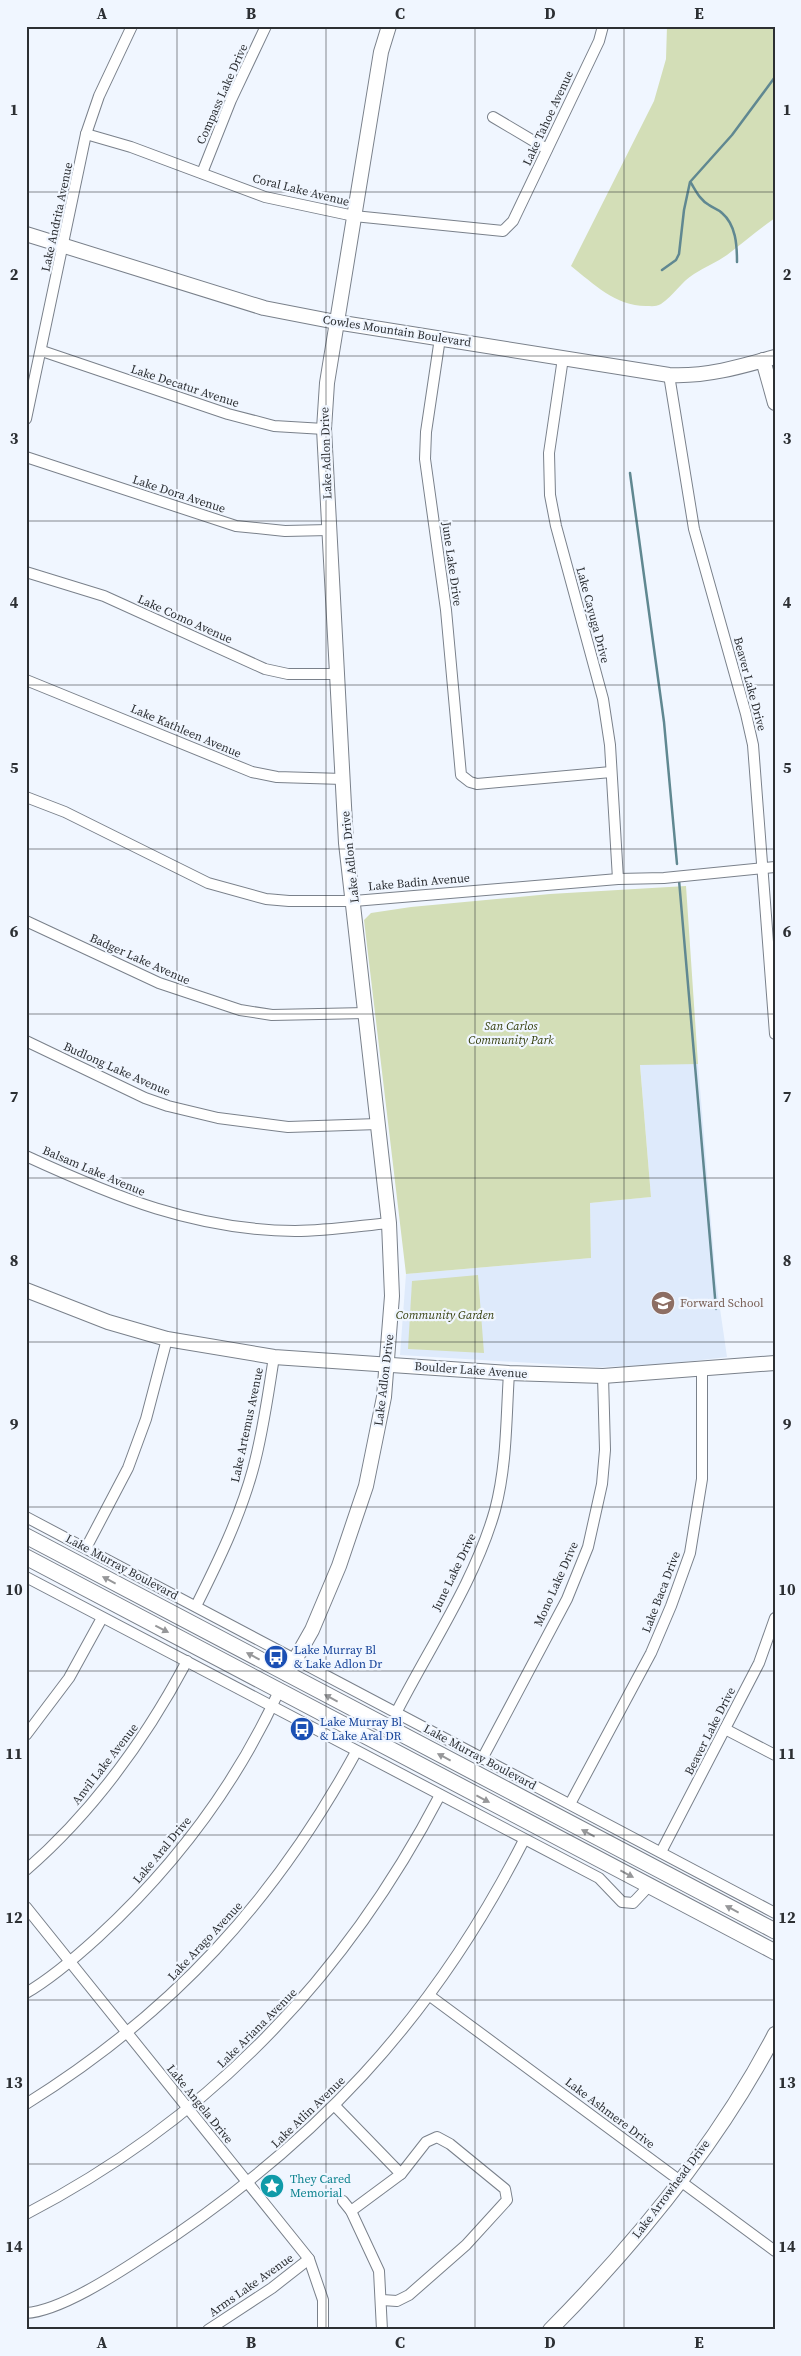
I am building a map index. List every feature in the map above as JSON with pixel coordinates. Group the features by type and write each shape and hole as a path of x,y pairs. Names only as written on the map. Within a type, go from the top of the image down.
{"main road":[{"name":"Lake Murray Boulevard","path":"26,1536 775,1931"},
{"path":"26,1558 775,1952"},
{"path":"254,1678 287,1674"},
{"path":"279,1691 311,1687"}],"street":[{"name":"Lake Andrita Avenue","path":"26,419 42,351 86,134 99,96 132,26"},
{"name":"Compass Lake Drive","path":"202,173 231,100 266,26"},
{"name":"Lake Adlon Drive","path":"287,1674 297,1660 339,1566 358,1513 376,1440 387,1364 392,1296 390,1223 346,843 324,429 327,383 336,322 381,52 389,26"},
{"name":"Lake Tahoe Avenue","path":"513,220 599,41 603,26"},
{"path":"493,117 547,149"},
{"name":"Coral Lake Avenue","path":"86,134 131,147 265,197 354,216 489,231 503,231 513,220"},
{"name":"Cowles Mountain Boulevard","path":"26,234 264,308 336,322 669,375 685,376 730,369 769,359"},
{"name":"June Lake Drive","path":"440,338 426,432 425,458 446,610 456,707 459,768 465,778 477,784 611,772"},
{"name":"Lake Decatur Avenue","path":"42,351 228,414 274,426 324,429"},
{"name":"Lake Cayuga Drive","path":"563,358 549,453 550,495 556,526 603,699 610,745 618,879"},
{"path":"769,359 775,403"},
{"name":"Beaver Lake Drive","path":"669,375 694,529 753,745 775,1034"},
{"name":"Lake Dora Avenue","path":"26,457 236,526 285,531 329,530"},
{"name":"Lake Como Avenue","path":"26,572 104,596 265,669 288,674 336,674"},
{"name":"Lake Kathleen Avenue","path":"26,680 252,772 277,777 343,779"},
{"name":"Lake Badin Avenue","path":"26,797 65,812 208,882 266,899 354,901 618,879 664,878 775,867"},
{"name":"Badger Lake Avenue","path":"26,920 159,983 240,1010 280,1015 366,1013"},
{"name":"Budlong Lake Avenue","path":"26,1041 145,1098 201,1114 288,1127 378,1124"},
{"name":"Balsam Lake Avenue","path":"26,1156 99,1190 144,1206 196,1219 294,1231 390,1223"},
{"name":"Boulder Lake Avenue","path":"26,1290 108,1322 167,1340 274,1357 509,1373 603,1376 775,1363"},
{"path":"86,1548 131,1460 146,1419 167,1340"},
{"name":"Lake Artemus Avenue","path":"196,1606 238,1516 254,1469 274,1357"},
{"name":"Lake Baca Drive","path":"570,1804 658,1637 690,1553 702,1479 704,1415 702,1368"},
{"name":"June Lake Drive","path":"396,1712 472,1569 488,1530 501,1482 504,1461 509,1373"},
{"name":"Mono Lake Drive","path":"482,1759 567,1599 588,1547 602,1484 605,1450 603,1376"},
{"name":"Lake Murray Boulevard","path":"26,1517 775,1912"},
{"path":"26,1577 598,1878 622,1902 633,1903 648,1886"},
{"path":"26,1735 69,1678 102,1618"},
{"name":"Beaver Lake Drive","path":"661,1852 772,1637 775,1618"},
{"name":"Anvil Lake Avenue","path":"26,1870 70,1828 119,1770 159,1712 187,1661"},
{"name":"Lake Aral Drive","path":"26,1994 69,1962 135,1901 188,1841 233,1777 279,1691"},
{"path":"725,1728 775,1755"},
{"name":"Lake Arago Avenue","path":"26,2104 70,2076 128,2034 189,1979 246,1917 318,1819 356,1752"},
{"name":"Lake Ariana Avenue","path":"26,2214 104,2170 188,2109 279,2026 331,1966 390,1884 440,1795"},
{"name":"Lake Atlin Avenue","path":"26,2312 44,2311 109,2278 188,2228 248,2183 335,2106 385,2052 430,1996 471,1936 524,1840"},
{"name":"Lake Angela Drive","path":"26,1907 309,2259 323,2300 323,2330"},
{"name":"Lake Ashmere Drive","path":"430,1996 775,2251"},
{"name":"Lake Arrowhead Drive","path":"550,2330 613,2264 680,2180 734,2104 775,2034"},
{"path":"335,2106 401,2174"},
{"path":"351,2211 401,2174 426,2142 437,2137 450,2144 505,2189 507,2200 466,2244 409,2295 396,2301 382,2300"},
{"path":"343,2201 351,2211 379,2271 382,2300 382,2330"},
{"name":"Arms Lake Avenue","path":"208,2330 272,2288 309,2259"}],"shaded area":[{"path":"640,1064 698,1064 716,1281 727,1357 659,1365 598,1367 400,1355 406,1274 591,1258 590,1203 651,1197"}],"green space":[{"path":"667,26 775,26 775,218 727,255 689,277 661,304 657,306 635,305 606,293 571,266 654,101 666,59"},
{"name":"San Carlos Community Park","path":"686,886 698,1064 640,1065 651,1197 590,1203 591,1258 406,1274 364,920 371,913 411,907 550,894"},
{"name":"Community Garden","path":"478,1275 484,1353 408,1349 412,1281"}],"waterway":[{"path":"662,270 676,260 679,254 684,210 690,182 732,135 775,77"},
{"path":"691,183 703,201 720,212 730,223 736,242 737,262"},
{"path":"630,473 664,722 677,864"},
{"path":"679,880 716,1309"}],"place":[{"name":"Forward School","path":"663,1303"},
{"name":"Lake Murray Bl & Lake Adlon Dr","path":"276,1657"},
{"name":"Lake Murray Bl & Lake Aral DR","path":"302,1729"},
{"name":"They Cared Memorial","path":"272,2186"}]}
